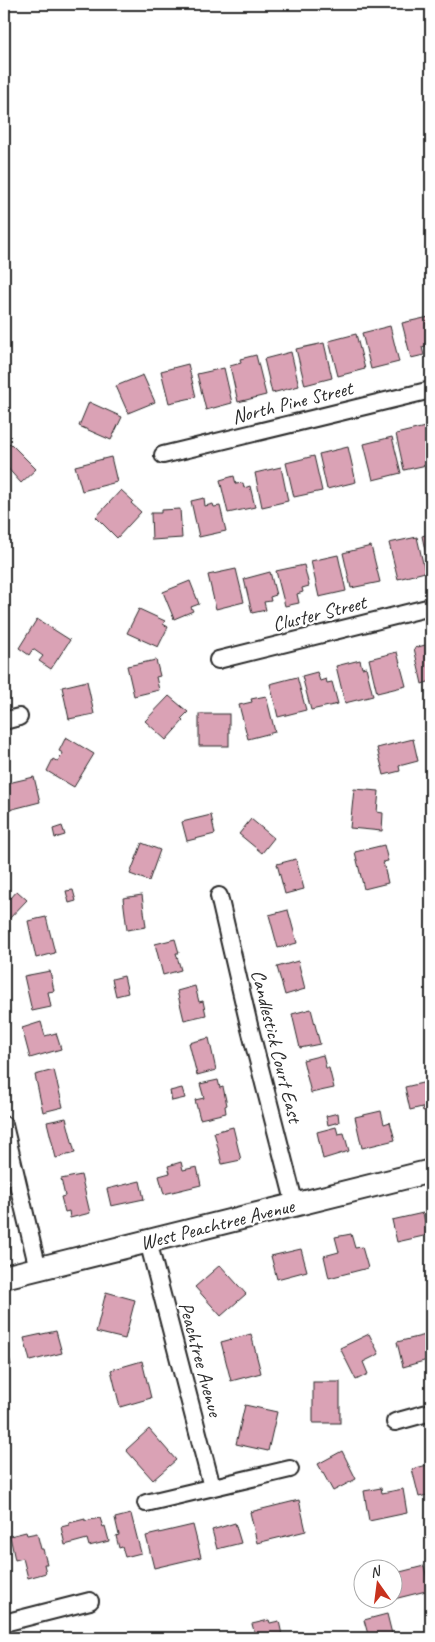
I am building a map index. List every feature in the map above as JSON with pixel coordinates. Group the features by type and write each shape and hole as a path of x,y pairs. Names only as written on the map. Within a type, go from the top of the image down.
{"street":[{"name":"North Pine Street","path":"163,455 431,390"},
{"name":"Cluster Street","path":"218,660 431,607"},
{"name":"Candlestick Court East","path":"219,896 295,1205"},
{"path":"4,1125 38,1269"},
{"name":"West Peachtree Avenue","path":"4,1277 431,1171"},
{"name":"Peachtree Avenue","path":"148,1241 212,1487"},
{"path":"395,1422 431,1412"},
{"path":"146,1503 290,1469"},
{"path":"4,1623 90,1601"}],"building":[{"path":"429,317 431,339 427,340 429,345 422,347 424,355 411,358 402,323"},
{"path":"390,326 399,362 371,369 362,333"},
{"path":"356,334 365,369 338,376 329,341"},
{"path":"324,343 332,378 305,385 296,349"},
{"path":"291,352 299,386 272,393 264,359"},
{"path":"256,355 266,395 238,402 230,366 241,363 240,359"},
{"path":"188,364 196,397 169,403 161,371"},
{"path":"224,368 232,403 206,410 197,374"},
{"path":"143,375 155,402 128,413 116,386"},
{"path":"89,402 122,417 111,440 79,426"},
{"path":"425,427 431,464 404,470 396,434"},
{"path":"392,437 401,473 373,480 364,444"},
{"path":"10,443 36,469 21,483 4,464 4,449"},
{"path":"348,447 356,482 327,489 319,454"},
{"path":"314,456 322,491 294,497 286,463"},
{"path":"111,457 117,482 82,491 75,466"},
{"path":"281,467 288,501 262,507 255,473"},
{"path":"234,476 236,484 243,483 244,488 250,486 255,507 228,513 220,480"},
{"path":"121,490 141,512 117,538 96,517"},
{"path":"204,498 205,506 213,504 214,507 220,506 226,531 199,537 191,501"},
{"path":"180,509 182,538 152,540 151,513 161,513 161,510"},
{"path":"431,533 431,569 429,569 422,536"},
{"path":"417,537 425,572 398,579 389,543"},
{"path":"371,546 380,582 351,588 343,553"},
{"path":"338,555 346,591 319,597 311,561"},
{"path":"304,565 309,586 302,588 303,592 297,594 299,603 285,606 276,571"},
{"path":"236,569 244,602 216,609 208,575"},
{"path":"270,572 276,595 270,597 271,601 264,602 266,610 252,613 244,579"},
{"path":"190,581 199,604 191,607 193,611 174,619 163,592"},
{"path":"139,609 165,621 163,624 168,627 158,647 127,633"},
{"path":"37,619 70,640 51,669 39,661 43,656 33,649 29,655 19,648"},
{"path":"429,644 431,652 431,681 422,684 414,648"},
{"path":"397,652 406,686 377,693 369,659"},
{"path":"156,660 160,676 156,677 159,690 134,696 127,666"},
{"path":"360,660 362,668 366,667 373,696 345,703 336,666"},
{"path":"317,672 320,681 326,679 327,683 332,682 338,704 311,710 302,676"},
{"path":"297,677 306,710 278,717 270,684"},
{"path":"87,681 94,714 69,719 62,687"},
{"path":"169,696 188,712 181,719 183,721 166,740 145,721"},
{"path":"266,696 275,732 248,739 239,705 252,702 251,699"},
{"path":"199,714 229,714 229,746 199,746"},
{"path":"66,737 94,754 74,787 47,771 53,759 58,762 63,753 59,751"},
{"path":"413,739 418,761 399,766 400,771 384,775 377,748"},
{"path":"34,777 40,802 5,811 4,784"},
{"path":"354,789 379,791 377,812 383,813 382,831 350,828"},
{"path":"211,815 215,834 187,841 182,822"},
{"path":"251,819 274,838 262,853 239,834"},
{"path":"62,826 65,835 55,838 53,829"},
{"path":"142,843 160,850 149,881 130,874"},
{"path":"384,845 388,861 383,862 388,883 364,889 355,852"},
{"path":"296,859 304,889 285,894 277,864"},
{"path":"73,890 76,901 69,903 66,891"},
{"path":"4,891 11,898 17,891 27,900 7,921 4,918"},
{"path":"142,895 146,927 127,930 123,898"},
{"path":"288,910 297,943 278,948 269,915"},
{"path":"46,917 55,953 36,958 28,921"},
{"path":"175,939 179,953 176,953 181,970 163,975 155,944"},
{"path":"298,961 305,989 285,995 277,967"},
{"path":"50,971 54,991 48,992 51,1007 32,1011 24,976"},
{"path":"124,976 128,993 116,996 112,979"},
{"path":"195,986 199,1002 203,1001 206,1015 184,1020 177,991"},
{"path":"311,1009 320,1044 300,1048 292,1014"},
{"path":"41,1022 45,1036 56,1033 61,1049 30,1058 22,1028"},
{"path":"209,1038 216,1070 197,1075 189,1043"},
{"path":"323,1055 326,1068 329,1068 334,1088 311,1093 303,1060"},
{"path":"54,1070 63,1107 43,1112 35,1075"},
{"path":"218,1080 220,1088 223,1087 227,1105 225,1106 226,1113 200,1119 195,1100 204,1098 200,1084"},
{"path":"431,1081 431,1109 423,1111 422,1107 410,1110 405,1087"},
{"path":"182,1088 185,1098 172,1101 170,1091"},
{"path":"381,1111 384,1124 390,1122 395,1140 362,1148 355,1117"},
{"path":"338,1113 339,1122 328,1125 326,1116"},
{"path":"66,1118 75,1153 56,1158 47,1122"},
{"path":"233,1127 241,1160 222,1164 214,1132"},
{"path":"336,1127 338,1134 344,1133 349,1151 323,1159 317,1132"},
{"path":"181,1162 183,1170 197,1167 201,1185 164,1194 159,1176 170,1173 168,1166"},
{"path":"81,1175 90,1213 70,1218 69,1211 65,1212 61,1197 65,1196 61,1179"},
{"path":"140,1181 144,1199 111,1206 107,1189"},
{"path":"423,1213 428,1235 397,1242 392,1220"},
{"path":"351,1234 355,1248 362,1247 368,1268 329,1278 324,1256 339,1252 335,1237"},
{"path":"301,1249 307,1271 277,1279 271,1256"},
{"path":"220,1265 246,1294 221,1316 195,1287"},
{"path":"106,1292 135,1300 125,1339 96,1332"},
{"path":"56,1331 62,1353 30,1361 24,1338"},
{"path":"251,1334 261,1373 231,1381 221,1342"},
{"path":"369,1334 379,1354 363,1362 368,1374 356,1380 340,1348"},
{"path":"430,1334 431,1359 403,1367 397,1342"},
{"path":"6,1344 11,1365 4,1367 4,1345"},
{"path":"142,1361 151,1398 120,1407 111,1370"},
{"path":"313,1382 340,1382 340,1423 313,1423"},
{"path":"245,1405 277,1412 268,1451 236,1444"},
{"path":"149,1429 176,1460 153,1480 126,1450"},
{"path":"342,1451 356,1479 333,1491 318,1464"},
{"path":"431,1464 431,1494 419,1497 412,1469"},
{"path":"381,1488 382,1493 403,1489 407,1513 369,1521 364,1491"},
{"path":"299,1500 306,1531 257,1543 250,1512"},
{"path":"131,1514 141,1553 125,1557 122,1547 119,1548 116,1536 119,1535 115,1518"},
{"path":"100,1518 103,1527 105,1526 109,1541 89,1546 87,1539 65,1545 61,1527 85,1519 85,1521"},
{"path":"235,1523 241,1543 217,1549 212,1530"},
{"path":"193,1525 201,1557 154,1568 146,1536"},
{"path":"26,1532 27,1535 37,1533 47,1564 44,1564 46,1573 28,1578 23,1558 15,1560 10,1536"},
{"path":"424,1566 430,1590 402,1597 402,1572"},
{"path":"387,1614 393,1638 369,1638 364,1620"},
{"path":"269,1620 270,1623 279,1621 282,1635 285,1635 286,1638 256,1638 252,1624"}]}
